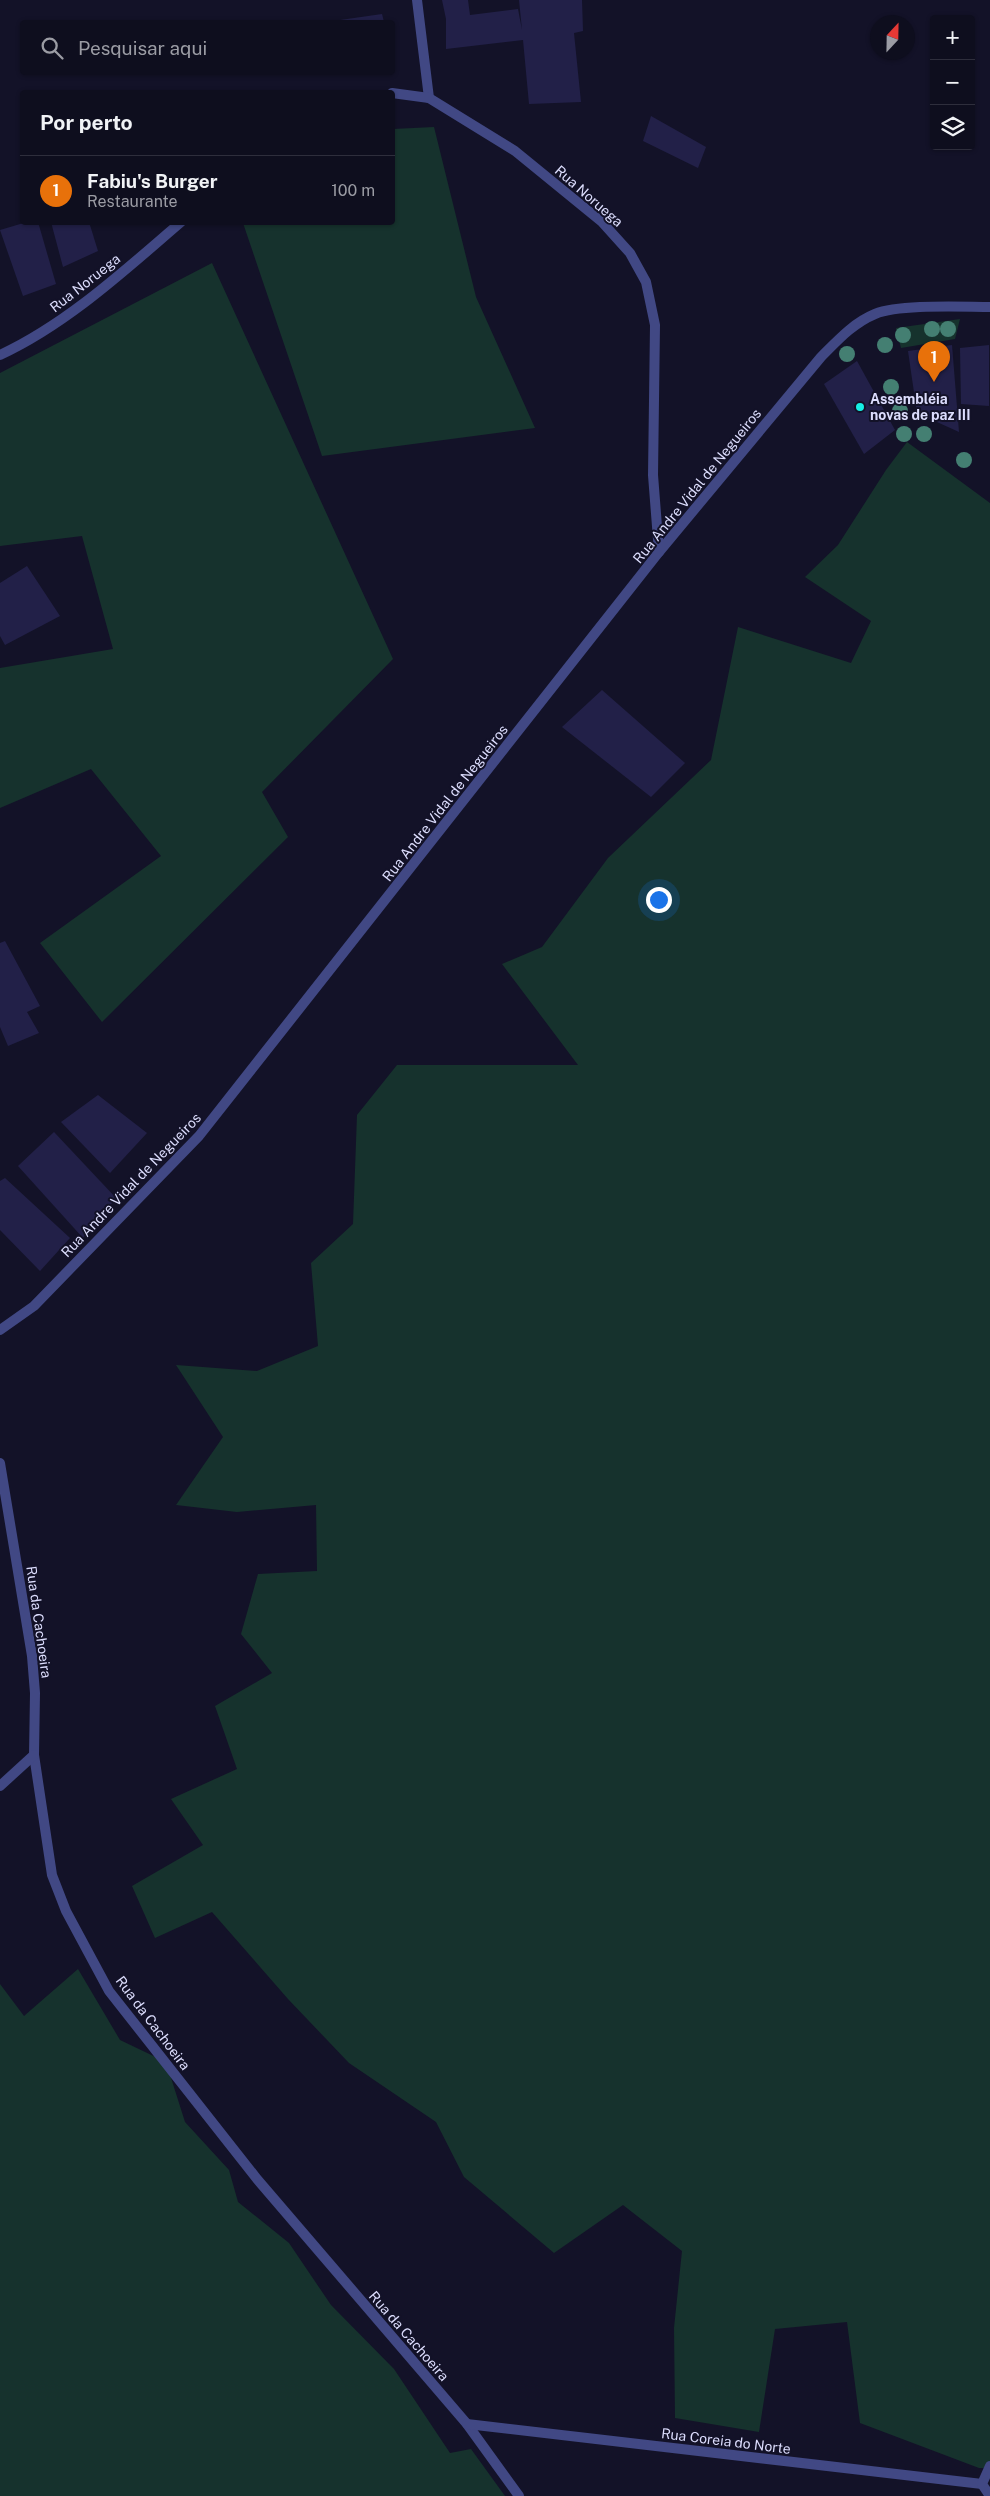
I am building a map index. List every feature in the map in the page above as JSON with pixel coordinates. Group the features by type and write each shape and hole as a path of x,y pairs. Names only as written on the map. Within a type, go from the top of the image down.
{"street":[{"path":"417,0 429,98"},
{"name":"Rua Noruega","path":"395,93 429,98 515,151 602,222 630,253 646,282 655,325 653,475 659,552"},
{"name":"Rua Noruega","path":"0,355 20,346 65,317 177,225"},
{"name":"Rua Andre Vidal de Negueiros","path":"0,1330 34,1306 199,1136 659,552 821,357 848,330 876,314 913,308 990,306"},
{"name":"Rua da Cachoeira","path":"0,1463 32,1656 35,1693 34,1755 52,1874 66,1911 109,1991 257,2179 467,2424 518,2496"},
{"path":"0,1786 34,1755"},
{"name":"Rua Coreia do Norte","path":"467,2424 982,2484"},
{"path":"990,2466 982,2484 990,2496"}],"green space":[{"path":"434,127 476,297 535,428 322,456 244,225 395,225 395,129"},
{"path":"212,263 393,659 262,792 288,837 102,1022 40,943 161,856 91,769 0,808 0,668 113,649 82,536 0,546 0,373"},
{"path":"960,319 955,339 901,348 896,328"},
{"path":"907,442 990,503 990,2468 979,2468 860,2423 847,2322 775,2329 759,2432 675,2418 674,2328 682,2251 623,2205 554,2253 464,2177 436,2122 349,2063 288,1999 212,1912 155,1938 132,1886 203,1845 171,1799 237,1769 215,1706 272,1673 241,1634 258,1574 317,1571 316,1505 237,1512 176,1505 223,1437 176,1365 257,1371 318,1346 311,1263 353,1224 357,1115 397,1065 578,1065 502,964 542,947 608,858 711,760 738,627 851,663 871,621 805,577 838,545 886,470"},
{"path":"78,1969 120,2040 166,2062 185,2122 229,2170 238,2202 289,2243 331,2305 394,2369 450,2453 471,2449 505,2496 0,2496 0,1984 24,2016"}],"building":[{"path":"442,0 468,0 470,15 518,9 522,30 519,0 582,0 583,31 574,33 581,102 529,104 523,40 446,49 446,19"},
{"path":"382,14 384,20 340,20"},
{"path":"651,116 706,147 698,168 643,141"},
{"path":"20,224 39,225 56,284 23,296 0,230"},
{"path":"52,225 90,225 98,251 63,267"},
{"path":"952,345 959,432 917,413 908,351"},
{"path":"989,345 989,406 961,404 960,348"},
{"name":"Assembléia novas de paz III","path":"857,361 895,430 864,454 824,384"},
{"path":"27,566 60,616 5,645 0,636 0,583"},
{"path":"602,690 685,763 651,797 562,727"},
{"path":"5,941 40,1006 27,1012 39,1033 8,1046 0,1027 0,943"},
{"path":"98,1095 147,1133 110,1173 61,1122"},
{"path":"54,1132 116,1198 83,1238 18,1166"},
{"path":"5,1178 70,1238 40,1271 0,1230 0,1181"}],"place":[{"name":"Fabiu's Burger","path":"934,382"},
{"name":"Assembléia novas de paz III","path":"860,407"}]}
